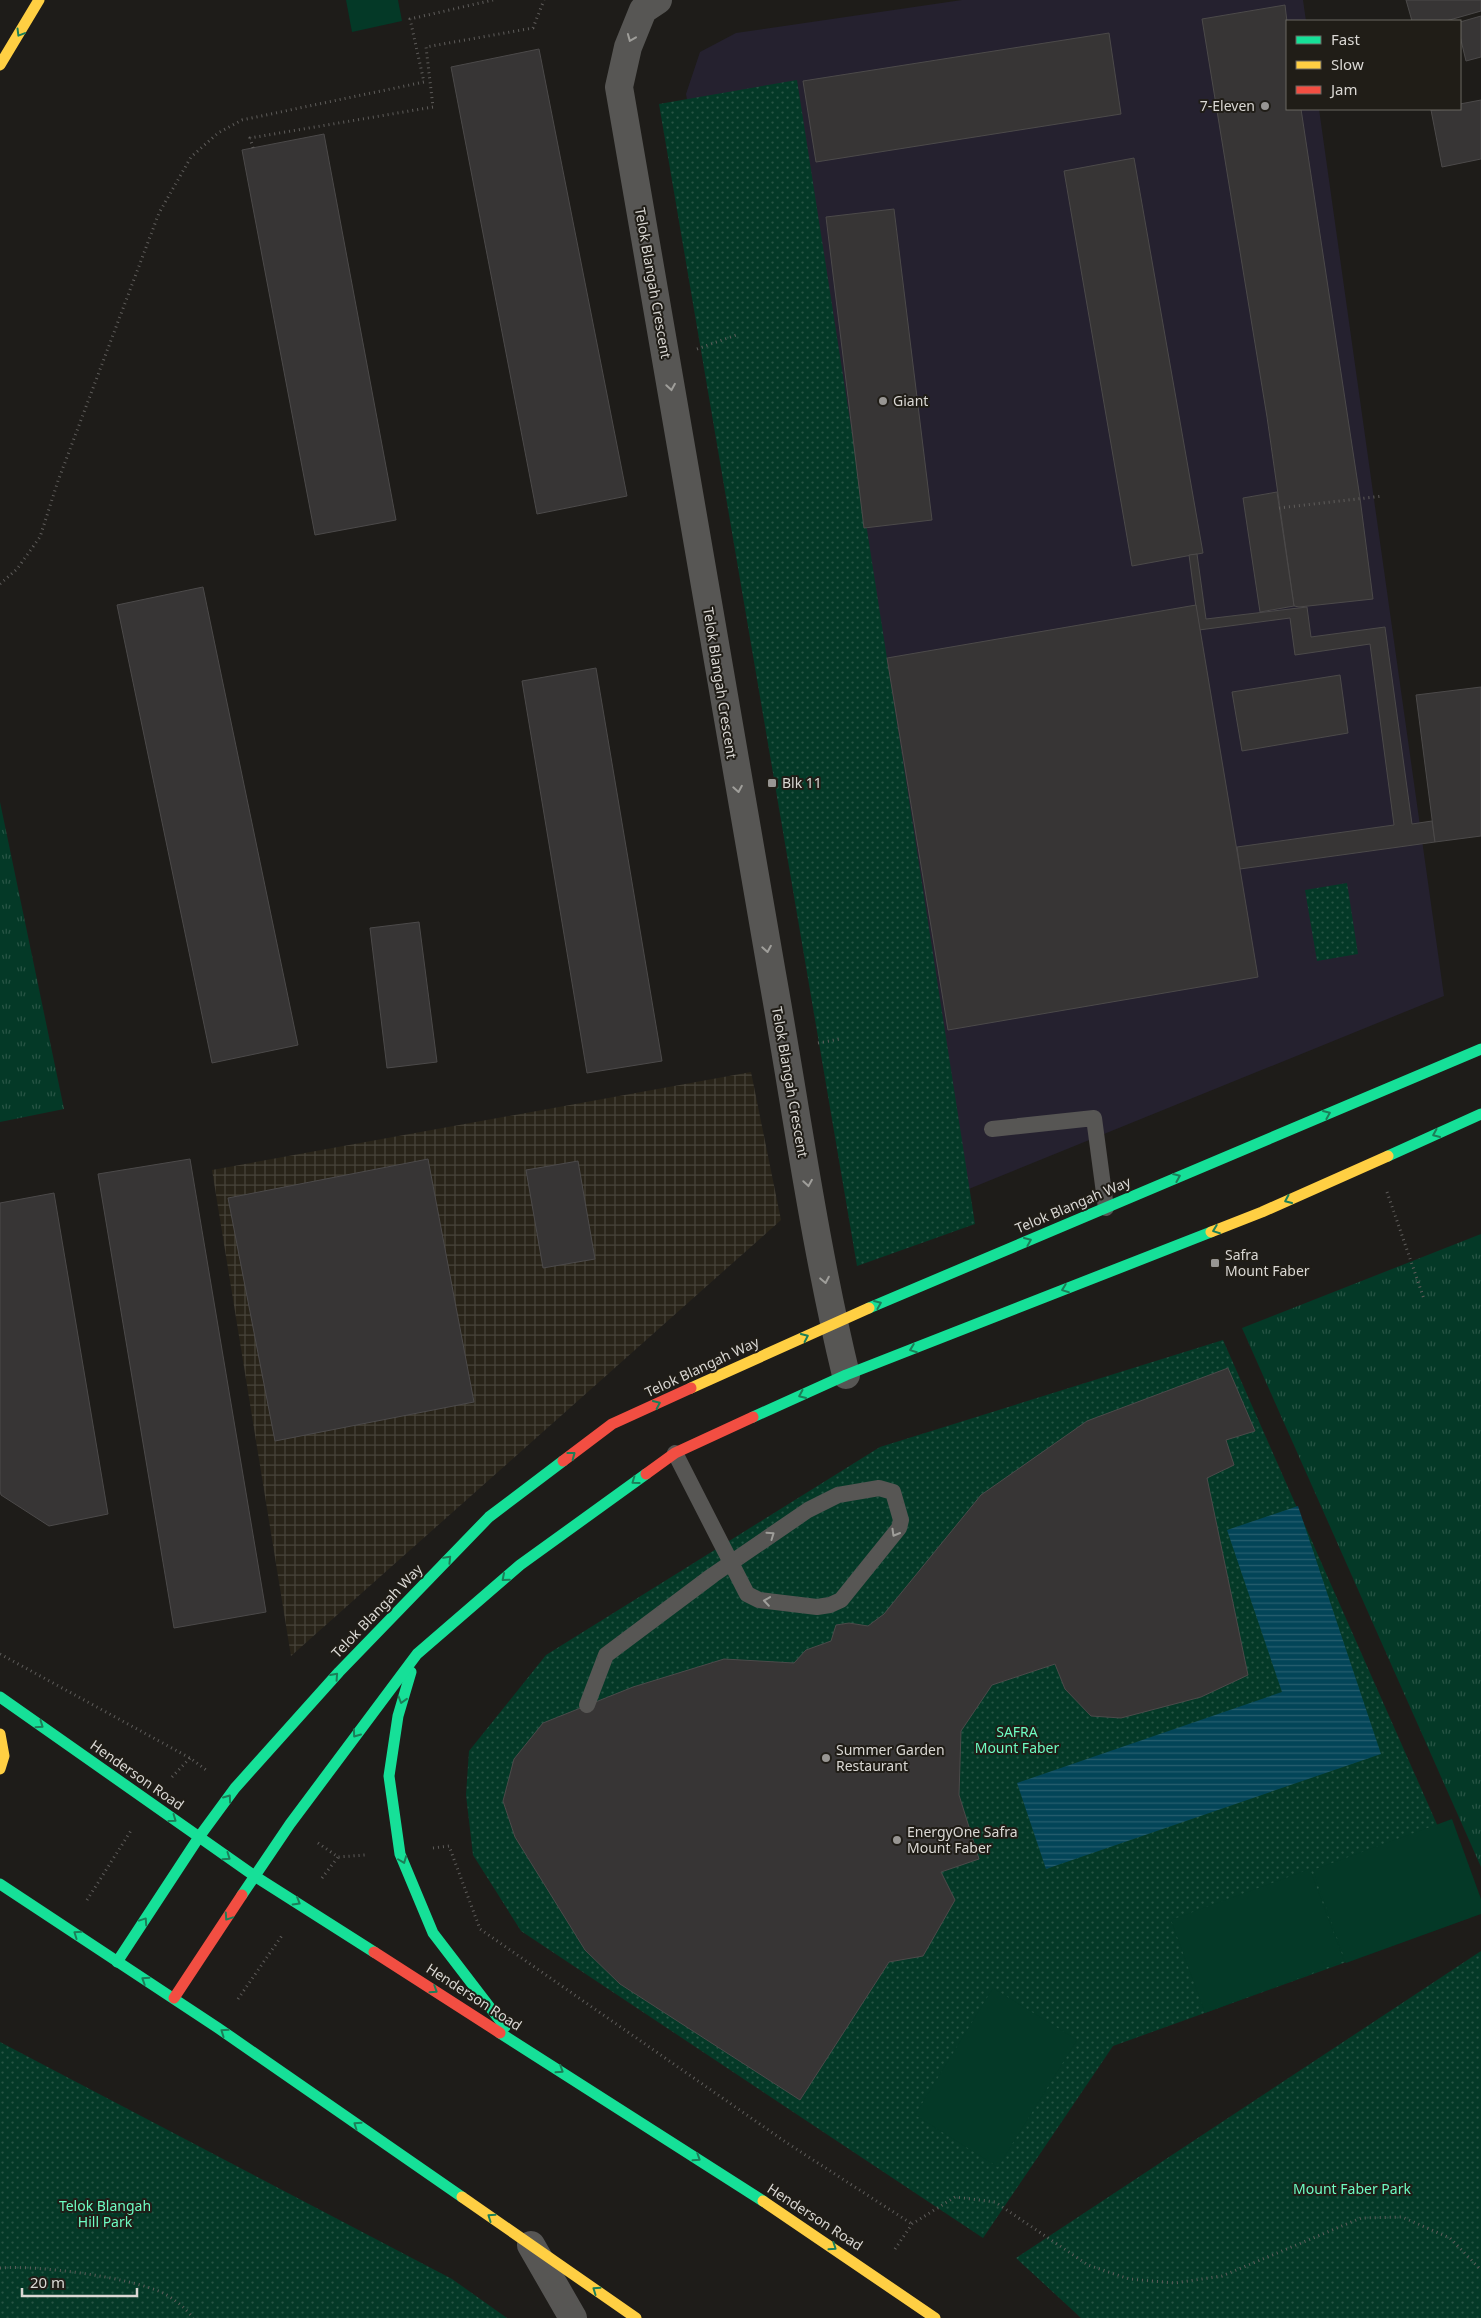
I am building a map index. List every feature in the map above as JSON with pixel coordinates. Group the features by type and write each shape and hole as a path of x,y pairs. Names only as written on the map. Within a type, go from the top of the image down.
{"main road":[{"path":"0,65 39,0"},
{"name":"Telok Blangah Way","path":"117,1962 199,1837 235,1788 338,1672 489,1517 612,1424 833,1324 1481,1050"},
{"path":"174,1998 320,1784 417,1654 520,1565 675,1452 846,1375 1262,1212 1481,1114"},
{"path":"417,1654 398,1716 389,1776 400,1854 433,1933 519,2044"},
{"name":"Henderson Road","path":"0,1698 256,1877 303,1905 519,2044 876,2276 935,2318"},
{"path":"0,1734 4,1756 0,1768"},
{"path":"0,1884 218,2028 636,2318"}],"street":[{"name":"Telok Blangah Crescent","path":"658,0 642,10 628,47 619,87 717,672 833,1324 846,1375"},
{"path":"531,2245 573,2318"}],"lane":[{"path":"992,1129 1094,1118 1106,1208"},
{"path":"587,1705 606,1654 732,1563 808,1510 838,1495 879,1488 893,1492 901,1520 896,1534 841,1600 830,1605 817,1607 752,1598 747,1594 732,1563 675,1452"}],"path":[{"path":"0,584 17,569 40,537 58,481 159,213 191,157 218,133 242,120 424,82 410,19 493,0"},
{"path":"253,148 250,138 433,107 426,47 533,28 544,0"},
{"path":"705,347 738,334"},
{"path":"1279,508 1384,496"},
{"path":"823,1042 840,1039"},
{"path":"1393,1209 1424,1299"},
{"path":"0,1654 190,1758 206,1769"},
{"path":"69,1929 149,1801 190,1758"},
{"path":"429,1849 449,1846 480,1929 787,2142 912,2224"},
{"path":"218,2028 338,1857"},
{"path":"876,2276 912,2224 955,2197 995,2202 1088,2265 1130,2279 1175,2283 1222,2276 1361,2218 1402,2217 1450,2238 1481,2270"},
{"path":"0,2268 23,2266 136,2283 165,2294 193,2318"},
{"path":"187,2318 190,2314"}],"shaded area":[{"path":"962,0 1303,0 1306,20 1286,20 1286,110 1319,110 1444,996 880,1225 686,94 700,52 736,33"},
{"path":"751,1072 781,1220 291,1656 212,1170"}],"green space":[{"path":"346,0 398,0 402,21 352,32"},
{"path":"797,80 975,1224 857,1266 659,104"},
{"path":"0,802 64,1109 0,1122"},
{"path":"1347,883 1358,954 1317,961 1305,890"},
{"path":"1481,1234 1481,1867 1242,1328"},
{"name":"SAFRA Mount Faber","path":"1223,1340 1477,1915 1113,2046 983,2238 521,1931 473,1855 466,1795 469,1751 546,1655 880,1447"},
{"path":"1452,1819 1481,1899 1481,1914 1346,1963 1313,1870"},
{"path":"1310,1869 1344,1961 1205,2013 1171,1920"},
{"name":"Mount Faber Park","path":"1481,1951 1481,2318 1081,2318 1016,2258"},
{"path":"993,1988 1077,2040 998,2167 915,2115"},
{"name":"Telok Blangah Hill Park","path":"0,2042 452,2279 507,2318 0,2318"}],"water":[{"path":"1298,1506 1381,1754 1046,1869 1017,1783 1282,1692 1227,1530"}],"building":[{"path":"1406,0 1481,0 1481,11 1450,20 1412,20"},
{"path":"1285,5 1287,20 1286,110 1301,110 1360,498 1373,599 1294,606 1267,417 1202,19"},
{"path":"1481,16 1481,57 1466,61 1461,40 1461,22"},
{"path":"1109,33 1121,114 816,162 803,81"},
{"path":"539,49 627,496 537,514 451,67"},
{"path":"1481,100 1481,159 1442,167 1431,110 1461,110 1461,104"},
{"path":"324,134 396,520 315,535 242,150"},
{"path":"1134,158 1203,553 1132,566 1064,171"},
{"path":"894,209 932,520 864,528 826,217"},
{"path":"1277,492 1294,606 1260,612 1243,498"},
{"path":"1197,554 1206,619 1307,607 1311,637 1385,627 1412,824 1432,821 1435,842 1240,869 1237,847 1394,825 1370,644 1295,655 1290,618 1199,630 1189,555"},
{"path":"203,587 298,1045 212,1063 117,605"},
{"path":"1196,605 1258,977 948,1030 887,658"},
{"path":"596,668 662,1061 587,1073 522,681"},
{"path":"1340,675 1348,733 1242,751 1232,692"},
{"path":"1481,687 1481,836 1435,842 1416,695"},
{"path":"419,922 437,1062 387,1068 370,928"},
{"path":"190,1159 266,1612 174,1628 98,1174"},
{"path":"428,1159 474,1402 275,1441 228,1198"},
{"path":"578,1161 595,1259 543,1268 526,1170"},
{"path":"54,1193 108,1514 49,1526 1,1495 0,1491 0,1203"},
{"path":"1228,1368 1255,1431 1226,1440 1234,1465 1207,1478 1248,1675 1201,1697 1121,1718 1091,1716 1065,1689 1055,1664 992,1685 961,1731 959,1795 979,1859 941,1872 955,1900 923,1956 889,1962 800,2100 620,1984 585,1950 515,1837 503,1801 514,1759 543,1723 633,1687 724,1659 794,1663 806,1650 831,1641 836,1625 849,1623 868,1626 884,1614 981,1495 1087,1421"}],"traffic: fast":[{"path":"869,1308 1481,1049"},
{"path":"1388,1156 1481,1114"},
{"path":"753,1417 846,1375 1211,1232"},
{"path":"117,1962 199,1837 235,1788 339,1672 489,1517 563,1461"},
{"path":"242,1895 290,1824 417,1654 520,1565 646,1474"},
{"path":"411,1672 398,1716 389,1776 400,1854 433,1933 505,2027"},
{"path":"0,1697 256,1877 374,1952"},
{"path":"0,1884 218,2028 462,2197"},
{"path":"500,2033 763,2201"}],"traffic: slow":[{"path":"0,65 39,0"},
{"path":"1211,1232 1262,1212 1388,1156"},
{"path":"691,1388 869,1308"},
{"path":"0,1734 4,1756 0,1769"},
{"path":"462,2197 636,2318"},
{"path":"763,2201 935,2318"}],"traffic: jam":[{"path":"563,1461 612,1424 691,1388"},
{"path":"646,1474 675,1453 753,1417"},
{"path":"174,1998 242,1895"},
{"path":"374,1952 500,2033"}],"place":[{"name":"7-Eleven","path":"1265,106"},
{"name":"Giant","path":"883,401"},
{"name":"Blk 11","path":"772,783"},
{"name":"Safra Mount Faber","path":"1215,1263"},
{"name":"Summer Garden Restaurant","path":"826,1758"},
{"name":"EnergyOne Safra Mount Faber","path":"897,1840"}]}
